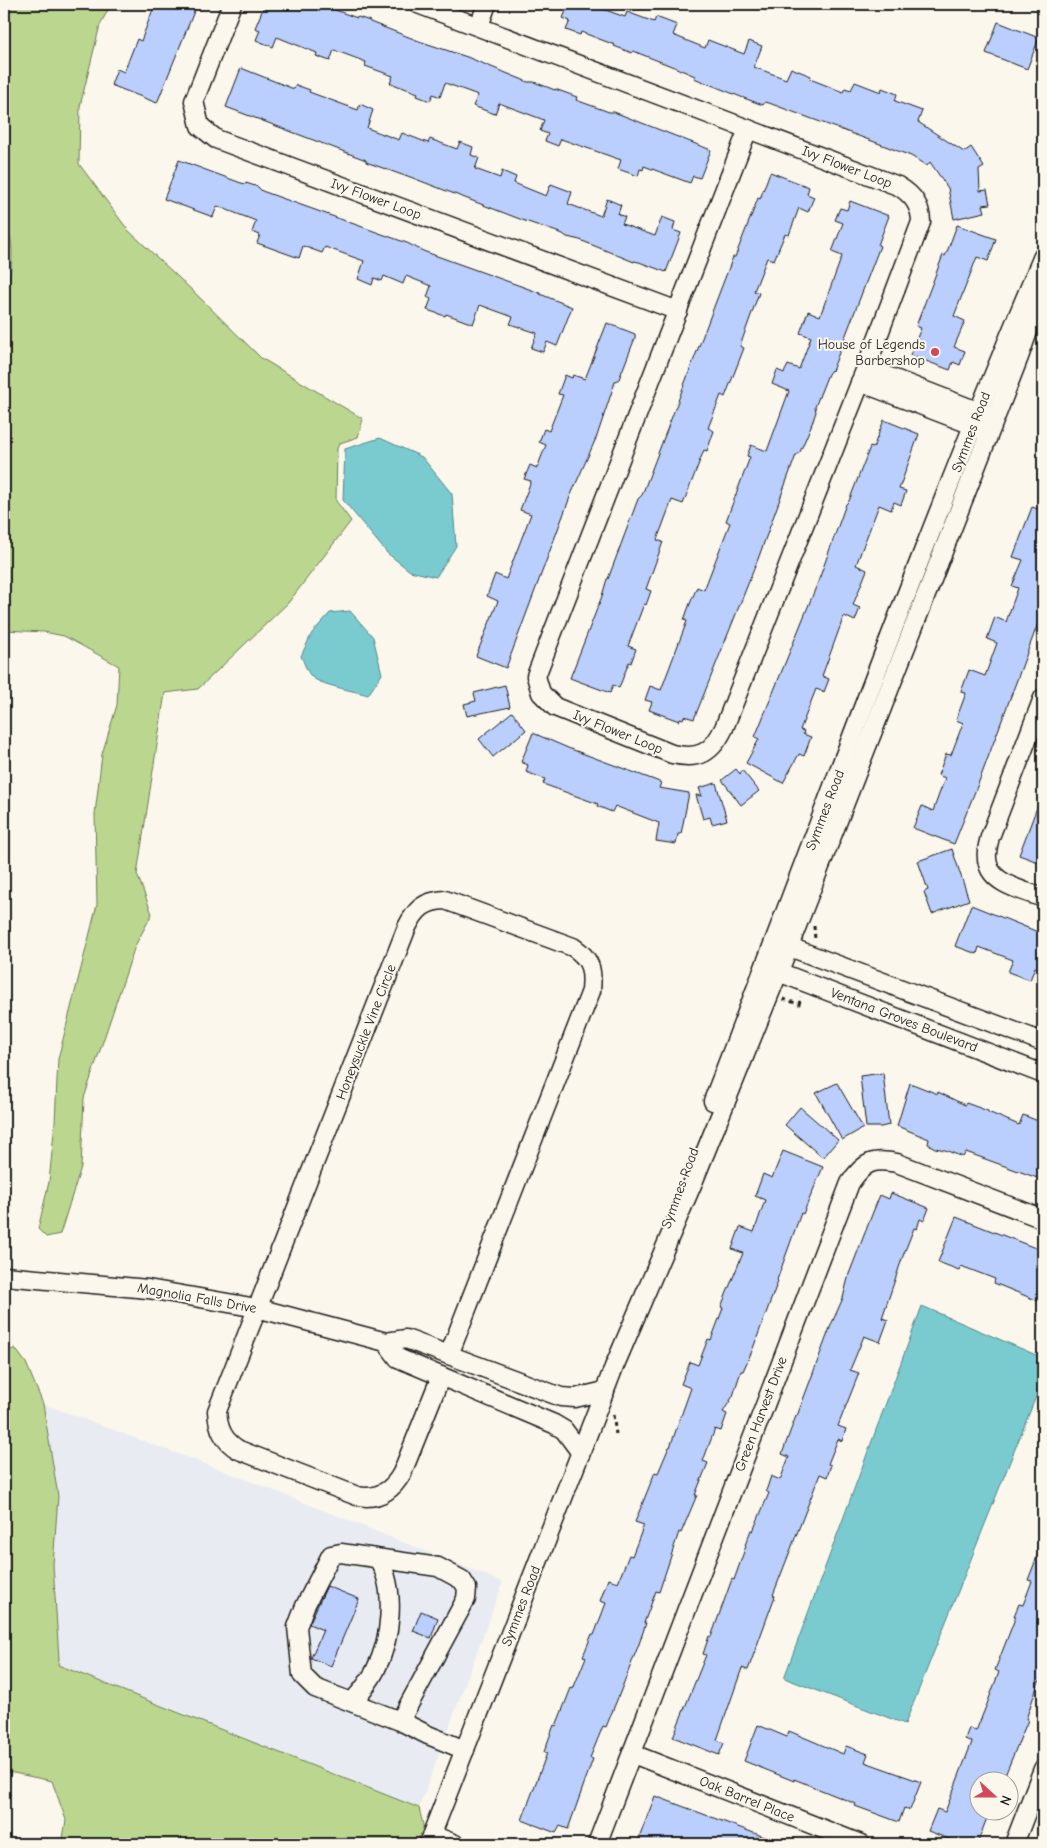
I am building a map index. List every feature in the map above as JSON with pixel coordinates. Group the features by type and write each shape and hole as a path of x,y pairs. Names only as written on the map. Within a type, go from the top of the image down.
{"street":[{"name":"Ivy Flower Loop","path":"232,4 194,101 200,126 216,139 678,311"},
{"name":"Ivy Flower Loop","path":"418,4 479,26 898,186 908,193 918,206 921,215 919,229 719,739 704,753 683,756 672,754 555,707 541,692 536,676 748,129"},
{"path":"479,26 487,4"},
{"name":"Symmes Road","path":"984,422 1043,256"},
{"name":"Symmes Road","path":"430,1840 605,1392 685,1172 782,944 888,643 1043,289"},
{"path":"863,375 984,422"},
{"path":"1043,698 990,837 987,853 988,865 994,876 1010,886 1043,898"},
{"name":"Honeysuckle Vine Circle","path":"441,1376 397,1482 388,1491 378,1496 366,1498 357,1496 239,1450 230,1445 218,1425 217,1410 413,914 422,906 433,901 445,900 455,902 573,947 582,953 593,975 590,991 449,1355"},
{"name":"Ventana Groves Boulevard","path":"782,944 1043,1042"},
{"name":"Ventana Groves Boulevard","path":"771,970 1043,1074"},
{"name":"Green Harvest Drive","path":"597,1844 843,1201 850,1183 858,1171 869,1162 882,1160 897,1163 1043,1219"},
{"name":"Magnolia Falls Drive","path":"4,1276 148,1289 257,1308 386,1342 406,1339 561,1397 575,1398 605,1392"},
{"path":"386,1342 398,1358 554,1424 564,1430 581,1453"},
{"path":"400,1721 466,1599 467,1588 462,1580 438,1567 341,1553 331,1555 297,1626 302,1675 315,1688 400,1721 465,1750"},
{"path":"352,1702 375,1673 385,1644 390,1607 389,1591 385,1569 378,1559"},
{"name":"Oak Barrel Place","path":"633,1754 861,1844"},
{"path":"1014,1844 1043,1769"},
{"path":"430,1840 455,1844"}],"shaded area":[{"path":"43,1404 227,1472 503,1582 419,1808 57,1665 59,1659 53,1565 58,1496"}],"green space":[{"path":"4,4 111,4 100,25 80,106 79,164 128,230 261,358 363,419 358,437 340,443 337,448 336,501 351,521 288,603 198,689 165,693 137,874 152,914 135,946 84,1098 81,1167 60,1234 46,1237 38,1229 49,1182 55,1122 58,1059 97,905 95,814 102,754 117,705 119,666 64,636 44,632 4,630 4,297 11,270 12,250 11,240 4,224"},
{"path":"15,1348 26,1363 43,1404 58,1496 53,1565 58,1665 419,1808 423,1829 416,1840 410,1844 62,1844 66,1820 52,1781 4,1771 4,1354"}],"water":[{"path":"380,438 422,457 452,494 456,546 436,577 410,571 387,553 343,500 345,449"},
{"path":"350,611 373,637 382,674 368,695 316,680 309,673 301,656 312,633 330,613"},
{"path":"922,1306 1043,1358 1043,1379 905,1724 784,1678"}],"building":[{"path":"155,4 197,4 157,103 111,85 117,69 124,72 137,39 141,41"},
{"path":"265,4 319,4 467,57 528,82 534,82 577,97 576,100 609,112 614,112 711,150 700,178 693,176 690,183 644,166 643,170 640,169 638,176 618,169 621,160 561,139 558,146 545,141 548,134 540,131 544,120 499,103 495,114 473,106 478,95 445,83 440,97 433,94 430,101 417,96 418,93 390,83 393,76 365,66 366,62 334,50 330,61 316,56 317,53 277,37 273,47 256,40 260,30 255,28"},
{"path":"569,4 589,4 625,17 627,12 654,22 656,17 677,25 673,35 705,48 708,40 744,54 749,41 762,46 754,67 786,79 791,68 811,76 810,79 843,92 845,88 851,90 855,82 881,92 882,88 897,94 895,101 922,111 918,122 964,152 971,147 984,167 979,170 980,191 987,190 990,204 983,205 985,212 954,219 948,188 930,162 927,166 911,156 880,144 769,103 765,102 763,105 694,78 695,76 633,51 632,53 581,32 580,35 566,30 570,21 563,18"},
{"path":"998,22 1039,38 1027,69 986,53"},
{"path":"241,68 294,89 296,85 310,90 309,92 358,110 360,104 373,110 367,128 399,140 402,133 428,143 430,139 457,149 460,142 473,147 471,155 479,158 475,169 500,178 502,171 516,177 514,183 546,196 551,184 572,192 568,204 601,216 607,199 621,205 618,214 625,217 622,224 655,236 662,217 675,222 673,230 681,233 666,272 634,262 580,240 567,237 366,162 366,160 226,107"},
{"path":"179,160 241,183 258,187 262,191 407,243 423,251 540,293 572,307 557,346 547,342 543,352 531,348 537,333 510,324 513,317 480,305 473,324 446,314 445,316 427,310 431,299 427,297 431,286 406,276 403,284 384,276 382,281 374,278 372,285 358,279 364,261 325,247 322,253 303,246 299,258 257,243 260,235 252,232 256,221 217,206 213,217 164,199"},
{"path":"770,172 809,187 807,194 814,197 808,212 799,208 789,235 785,234 774,260 767,258 754,291 759,293 740,346 744,348 725,397 721,395 708,428 714,431 707,451 704,450 683,504 672,500 657,540 663,542 646,589 651,591 628,646 636,649 631,663 629,662 619,688 613,685 610,693 570,678 733,257 735,257"},
{"path":"850,201 889,216 878,245 880,246 832,371 828,374 815,407 816,412 811,426 800,452 796,455 758,559 694,719 684,716 679,721 649,710 652,702 645,700 650,686 661,690 687,621 684,620 697,587 704,590 730,523 726,521 750,457 747,456 751,445 767,451 789,391 772,384 777,370 784,373 788,365 799,369 811,337 800,333 808,311 820,316 842,256 832,252 843,223 835,220 840,208 847,210"},
{"path":"957,225 996,239 988,261 977,257 954,316 965,321 954,347 965,351 960,365 953,362 950,370 910,355 921,328 916,326 943,255 945,256 947,252"},
{"path":"607,323 635,334 635,338 619,379 615,382 597,436 570,497 506,668 476,656 498,601 487,596 495,574 506,579 531,514 520,510 531,481 524,479 530,465 537,468 546,445 539,442 544,429 549,431 563,395 558,394 565,375 572,378 573,375 585,379"},
{"path":"884,420 919,434 899,489 906,491 901,505 894,502 891,510 879,505 856,565 867,570 853,605 860,608 855,621 844,616 822,676 829,679 824,692 816,689 800,730 804,731 803,734 811,737 804,756 799,754 783,783 746,763 759,739 755,737 818,582 846,504 849,501 870,447 873,448"},
{"path":"1032,507 1043,511 1043,610 954,844 913,828 922,806 933,811 945,778 938,775 946,754 951,755 963,723 956,720 966,693 961,692 969,670 985,676 997,643 987,639 995,617 1006,622 1018,588 1012,586 1023,560 1013,557"},
{"path":"505,685 510,707 467,716 464,704 476,701 474,693"},
{"path":"512,712 526,730 493,757 479,739"},
{"path":"533,733 657,781 661,783 659,788 689,793 681,834 678,834 676,844 656,841 659,823 615,806 612,812 597,806 598,804 543,784 545,779 526,772 528,765 521,762"},
{"path":"736,769 740,774 742,770 759,791 741,805 722,780"},
{"path":"716,783 727,820 712,824 710,817 703,819 696,795 702,796 699,788"},
{"path":"1043,794 1043,864 1019,855"},
{"path":"952,849 969,900 932,914 924,892 928,890 918,861"},
{"path":"971,905 1043,934 1043,971 1035,967 1030,980 1008,972 1013,960 979,947 977,954 955,946"},
{"path":"883,1073 889,1125 866,1127 860,1076"},
{"path":"837,1083 863,1128 842,1140 816,1093"},
{"path":"910,1083 938,1094 938,1092 965,1105 966,1103 988,1111 1019,1125 1023,1115 1043,1123 1043,1180 966,1152 963,1157 935,1148 928,1144 929,1139 897,1126"},
{"path":"800,1107 838,1140 823,1158 785,1125"},
{"path":"783,1151 823,1167 803,1214 801,1213 752,1351 743,1371 741,1371 733,1396 723,1412 727,1414 721,1431 715,1429 703,1461 708,1463 695,1495 697,1495 681,1533 679,1532 659,1592 656,1591 644,1623 646,1623 639,1644 606,1727 603,1726 590,1758 593,1759 568,1829 560,1826 556,1833 522,1820 547,1753 544,1752 571,1688 573,1689 586,1657 583,1656 592,1634 594,1635 606,1603 600,1601 608,1579 618,1582 629,1555 632,1556 644,1525 635,1522 655,1472 658,1473 670,1447 691,1388 681,1384 690,1362 698,1365 708,1339 711,1340 723,1308 721,1307 743,1253 732,1249 740,1227 754,1232 765,1200 755,1196 763,1174 772,1178"},
{"path":"891,1193 929,1208 924,1221 920,1219 917,1229 914,1228 903,1256 882,1318 888,1320 880,1342 864,1336 850,1370 859,1373 838,1426 846,1429 842,1441 838,1439 828,1464 831,1465 827,1477 820,1474 773,1595 775,1596 748,1670 742,1668 717,1740 724,1743 719,1755 673,1737 706,1655 703,1654 709,1636 711,1637 732,1579 734,1580 751,1530 753,1531 769,1493 766,1491 771,1476 780,1480 789,1457 782,1454 843,1298 849,1274 873,1212 880,1195 889,1199"},
{"path":"956,1217 1043,1251 1043,1303 994,1283 995,1279 961,1266 959,1270 938,1262"},
{"path":"1042,1544 1043,1683 1039,1681 1026,1719 1028,1720 1007,1770 970,1770 970,1820 986,1820 977,1844 962,1844 928,1831 937,1809 945,1812 972,1742 965,1739 969,1728 976,1731 987,1704 999,1672 995,1670 1016,1616 1014,1616 1019,1604 1023,1605 1032,1581 1028,1580"},
{"path":"327,1586 359,1599 331,1666 311,1658 323,1630 309,1624"},
{"path":"421,1611 438,1618 431,1638 413,1631"},
{"path":"758,1725 787,1737 789,1731 843,1754 846,1746 868,1754 865,1762 921,1782 910,1810 904,1808 899,1822 855,1806 856,1804 794,1779 794,1781 744,1761"},
{"path":"655,1796 778,1842 778,1844 647,1844 638,1841"}],"place":[{"name":"House of Legends Barbershop","path":"935,352"}]}
